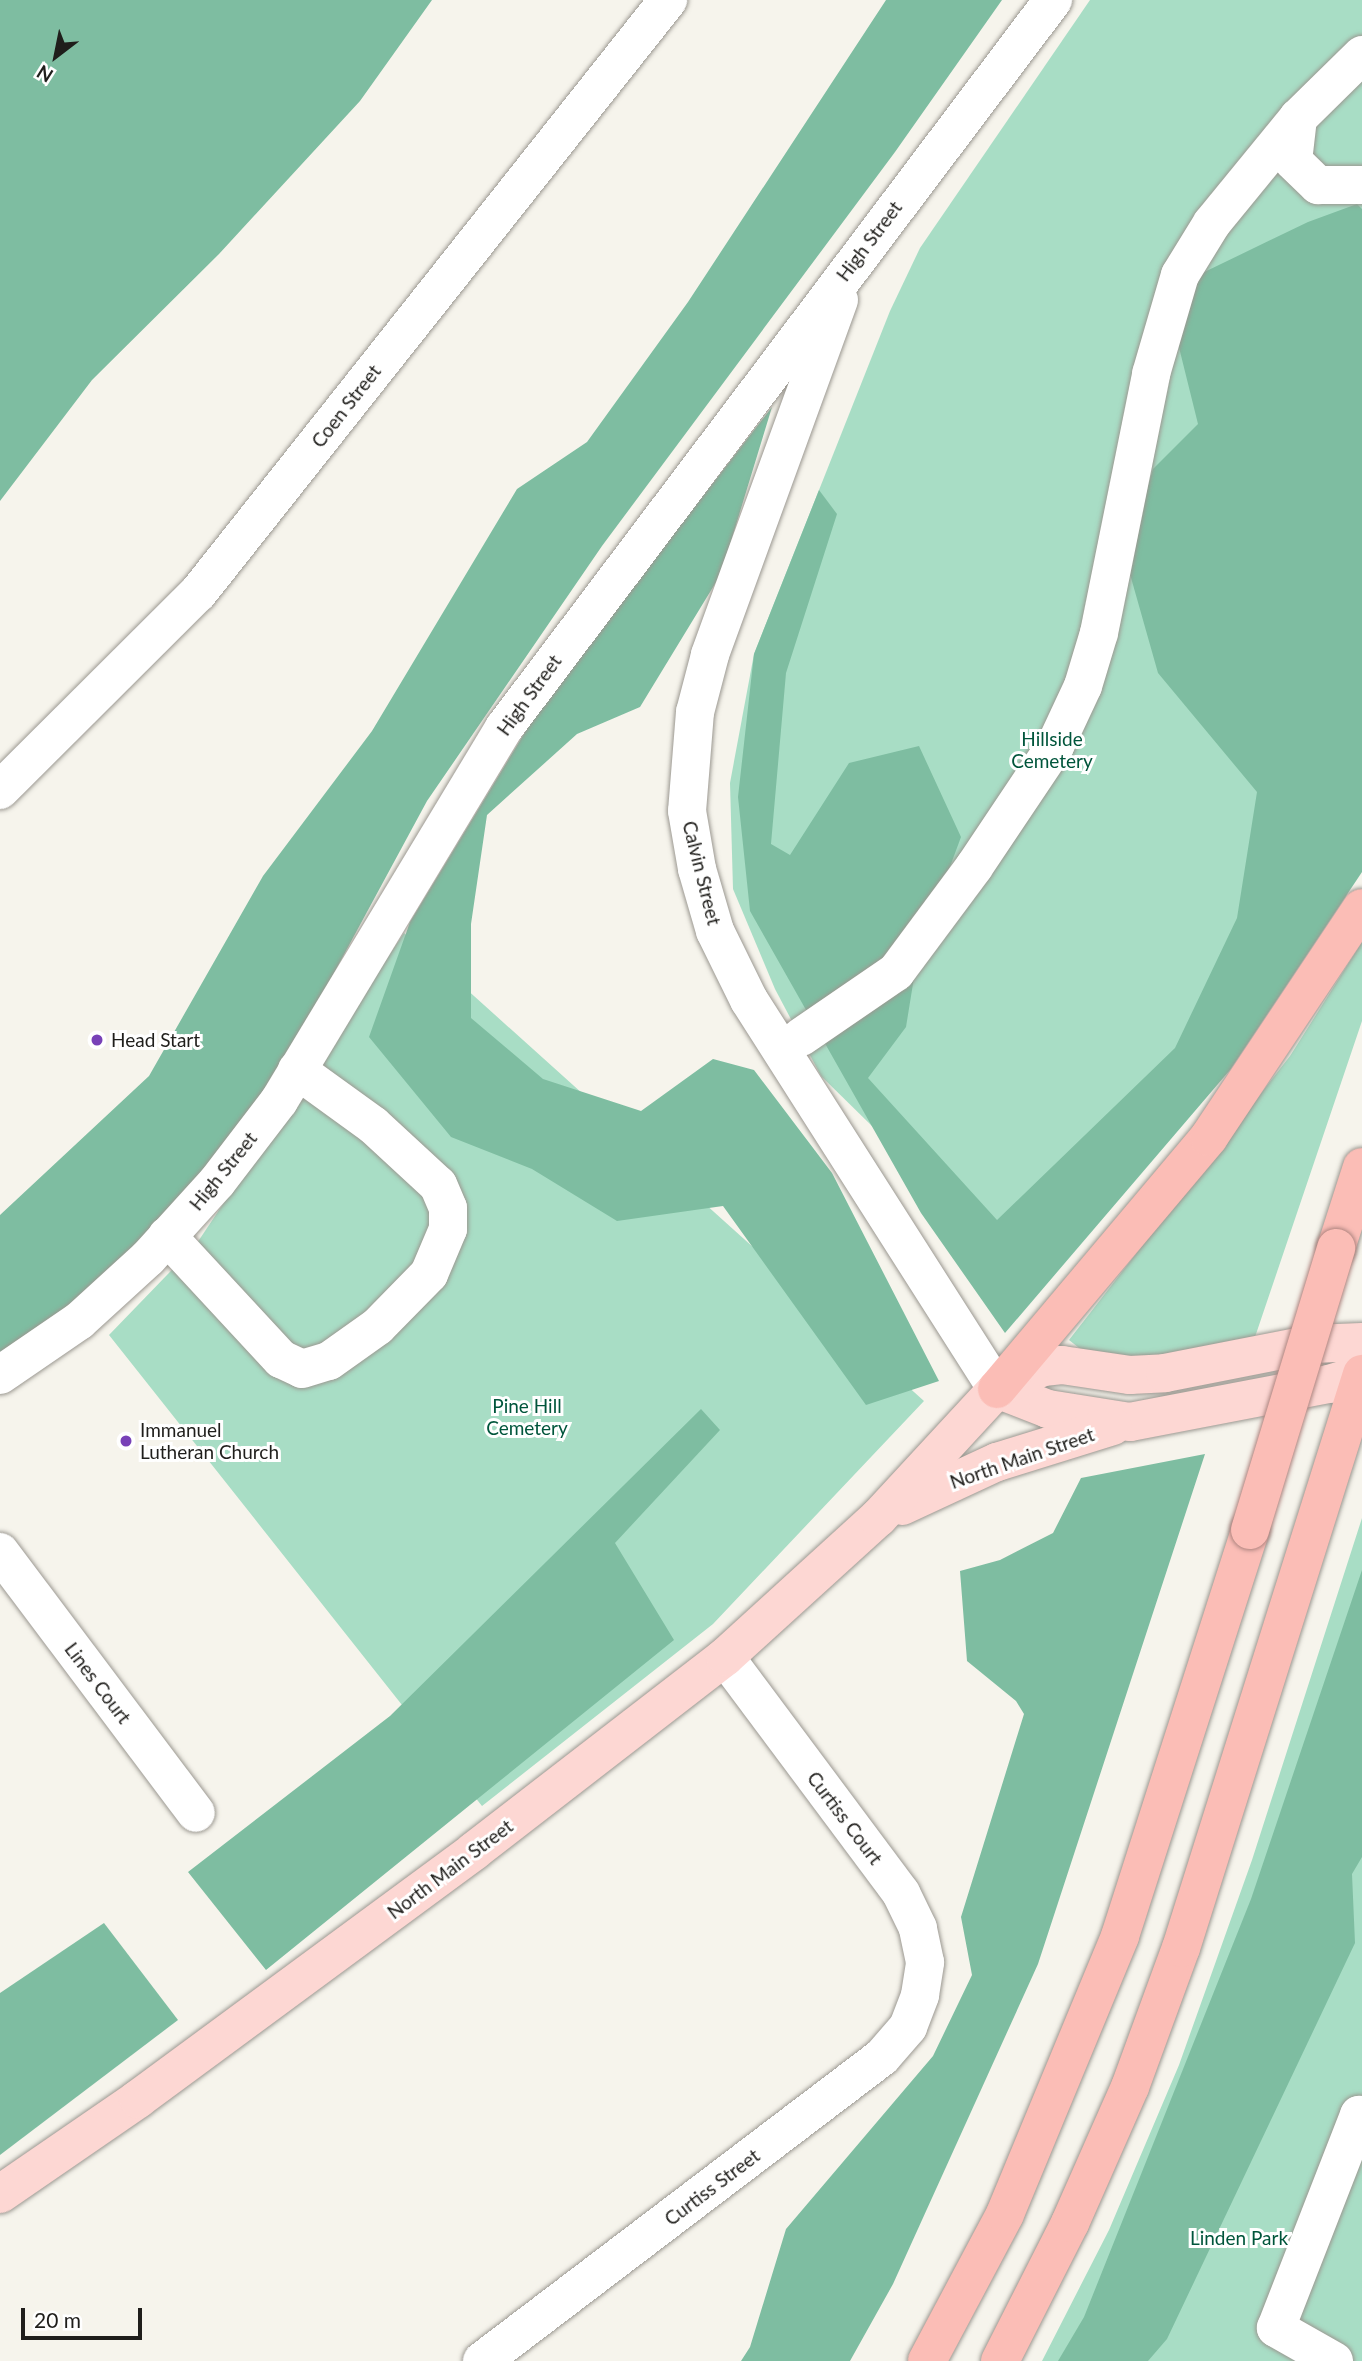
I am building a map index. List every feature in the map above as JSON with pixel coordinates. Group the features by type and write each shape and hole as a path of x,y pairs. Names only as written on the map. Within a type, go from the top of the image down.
{"highway":[{"path":"997,1389 1209,1138 1362,908"},
{"path":"927,2361 1005,2214 1100,1988 1167,1796 1362,1167"},
{"path":"1000,2361 1070,2222 1130,2087 1224,1819 1362,1374"}],"main road":[{"path":"997,1389 1043,1367 1062,1365 1130,1375 1165,1373 1312,1344 1362,1342"},
{"path":"997,1389 1048,1409 1130,1422 1329,1384 1362,1374"},
{"name":"North Main Street","path":"0,2194 138,2099 463,1860 725,1657 878,1518 997,1389"},
{"name":"North Main Street","path":"878,1518 997,1462 1130,1422"}],"street":[{"name":"Coen Street","path":"0,790 198,593 668,0"},
{"name":"High Street","path":"0,1375 79,1321 167,1236 217,1182 279,1101 504,728 852,263 1053,0"},
{"path":"801,1037 896,972 974,867 1055,746 1100,633 1151,374 1180,275 1212,223 1298,118 1362,55"},
{"path":"1298,118 1293,161 1318,185 1362,185"},
{"name":"Calvin Street","path":"852,263 710,655 695,712 687,811 697,869 715,931 749,1000 997,1389"},
{"path":"167,1236 281,1359 302,1369 329,1361 379,1326 429,1274 448,1229 448,1208 438,1185 373,1125 297,1070"},
{"name":"Lines Court","path":"0,1552 196,1814"},
{"name":"Curtiss Court","path":"725,1657 901,1893 918,1928 925,1962 920,1995"},
{"name":"Curtiss Street","path":"482,2361 882,2057 908,2026 920,1995"},
{"path":"1334,2361 1276,2328 1359,2115 1362,2116"}],"green space":[{"path":"0,0 432,0 360,101 219,254 92,380 0,501"},
{"path":"886,0 1002,0 895,152 602,546 427,801 274,1084 198,1190 68,1315 0,1356 0,1215 149,1076 263,876 372,731 517,489 587,442 688,302"},
{"name":"Hillside Cemetery","path":"1090,0 1362,0 1362,844 1038,1289 821,1076 775,989 733,889 730,783 754,654 890,311 920,248"},
{"path":"1357,204 1362,209 1362,872 1230,1070 1005,1333 921,1213 750,911 738,797 754,654 819,490 837,514 786,673 771,844 790,855 849,763 919,746 961,837 918,953 906,1027 868,1078 997,1220 1175,1048 1237,918 1257,792 1158,673 1126,560 1153,469 1198,424 1165,291 1308,222"},
{"path":"772,407 721,574 640,707 577,734 487,815 471,924 471,1018 543,1079 641,1111 713,1059 754,1070 832,1173 939,1381 866,1405 723,1206 617,1221 532,1169 451,1137 369,1037 410,922 544,701"},
{"name":"Pine Hill Cemetery","path":"404,933 924,1401 713,1624 482,1806 109,1335 195,1246"},
{"path":"1362,942 1362,1021 1255,1337 1165,1359 1088,1355 1069,1340 1290,1056"},
{"path":"701,1409 720,1430 615,1543 674,1640 266,1970 188,1872 390,1716"},
{"path":"1205,1454 1038,1964 893,2284 850,2361 741,2361 750,2347 786,2229 933,2056 972,1975 961,1917 1024,1714 1016,1701 967,1661 960,1571 1000,1560 1053,1533 1081,1478"},
{"name":"Linden Park","path":"1362,1518 1362,2361 1042,2361 1109,2230 1179,2065 1252,1860"},
{"path":"1362,1570 1362,1857 1352,1874 1355,1943 1167,2339 1148,2361 1058,2361 1084,2317 1251,1899"},
{"path":"104,1923 178,2020 0,2155 0,1993"}],"place":[{"name":"Head Start","path":"97,1040"},
{"name":"Immanuel Lutheran Church","path":"126,1441"}]}
